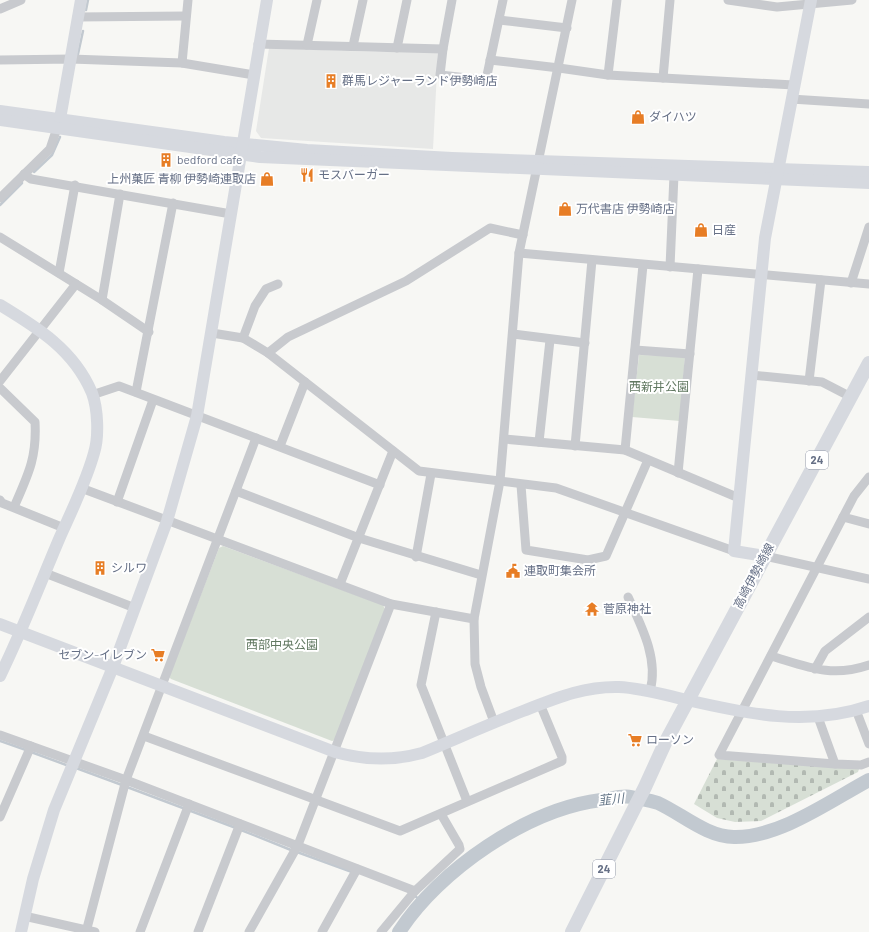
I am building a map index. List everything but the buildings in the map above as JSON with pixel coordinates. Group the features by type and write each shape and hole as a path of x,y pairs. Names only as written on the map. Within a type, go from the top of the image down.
{"main road":[{"name":"高崎伊勢崎線","path":"572,932 636,806 687,700 869,363"}],"street":[{"path":"0,9 21,0"},
{"path":"0,198 50,149 58,124 81,0"},
{"path":"182,63 188,0"},
{"path":"21,932 33,879 52,818 113,667 167,521 197,416 232,214 258,44 267,0"},
{"path":"307,45 317,0"},
{"path":"353,46 363,0"},
{"path":"397,48 407,0"},
{"path":"452,0 442,49 440,75 486,80 503,0"},
{"path":"494,722 481,687 475,664 474,619 481,575 500,481 519,253 559,68 572,0"},
{"path":"608,75 617,0"},
{"path":"663,78 670,0"},
{"path":"728,0 777,7 852,0"},
{"path":"734,551 761,275 776,174 810,3"},
{"path":"77,17 186,16"},
{"path":"499,20 567,28"},
{"path":"258,44 442,49"},
{"path":"0,60 71,59 182,63 254,75"},
{"path":"490,60 608,75 794,84"},
{"path":"792,99 869,104 869,100"},
{"path":"0,111 58,124"},
{"path":"0,120 58,124 242,150 300,160 538,165 776,174 869,182"},
{"path":"538,165 674,175 869,172"},
{"path":"24,174 31,179 75,185 232,214"},
{"path":"670,267 674,175"},
{"path":"59,273 75,185"},
{"path":"102,300 120,194"},
{"path":"136,392 149,332 173,203"},
{"path":"851,283 869,227"},
{"path":"268,353 288,337 406,281 490,228 523,235"},
{"path":"0,237 102,300 149,332"},
{"path":"519,253 869,284"},
{"path":"575,446 592,260"},
{"path":"625,450 643,265"},
{"path":"678,473 698,269"},
{"path":"809,381 821,280"},
{"path":"0,381 39,329 76,284"},
{"path":"243,338 255,306 266,289 278,284"},
{"path":"0,305 39,329 66,351 79,368 92,394 97,430 94,453 81,488 21,632 0,676"},
{"path":"212,333 243,338 268,353 420,471 431,474 556,488 734,551 765,556 869,579"},
{"path":"513,334 550,340 585,343"},
{"path":"539,442 550,340"},
{"path":"635,350 690,354"},
{"path":"751,375 826,384 851,397"},
{"path":"280,446 305,382"},
{"path":"92,394 119,386 380,484"},
{"path":"0,388 35,422 36,437 32,466 14,507"},
{"path":"117,502 153,400"},
{"path":"24,916 89,931 126,780 256,438"},
{"path":"504,438 625,450 739,498"},
{"path":"340,584 393,450"},
{"path":"521,485 526,550 588,560 606,556 648,460"},
{"path":"416,557 431,474"},
{"path":"869,477 858,490 816,567 719,755 835,764 861,765 869,762"},
{"path":"81,488 391,604 474,619"},
{"path":"236,491 359,538 416,557 481,575"},
{"path":"1,503 64,528"},
{"path":"843,517 869,524"},
{"path":"45,573 135,608"},
{"path":"628,597 647,637 652,673 650,691"},
{"path":"250,932 298,845 391,604"},
{"path":"436,612 421,685 467,801"},
{"path":"815,669 825,651 869,617"},
{"path":"0,624 335,752 354,757 403,758 444,744 540,704 591,688 619,687 650,691 741,712 792,718 818,717 869,706"},
{"path":"771,656 815,669 836,672 856,669 869,664"},
{"path":"144,736 400,831 562,761 562,757 540,704"},
{"path":"856,710 869,744"},
{"path":"818,717 835,764"},
{"path":"0,734 298,845 415,891"},
{"path":"0,817 31,746"},
{"path":"140,932 189,804"},
{"path":"381,932 415,891 460,849 460,845 441,814"},
{"path":"198,932 240,824"},
{"path":"322,932 357,869"}],"shaded area":[{"path":"269,48 374,52 438,52 433,149 261,138 256,131"}],"green space":[{"name":"西新井公園","path":"639,355 685,356 680,421 632,417"},
{"name":"西部中央公園","path":"223,546 383,605 385,609 335,740 332,741 169,677 219,548"},
{"path":"717,759 859,769 858,772 761,821 735,822 717,818 694,804"}],"waterway":[{"path":"86,10 88,0"},
{"path":"78,54 83,31"},
{"path":"34,172 52,155 60,137"},
{"path":"0,205 22,183"},
{"path":"0,741 26,750"},
{"path":"31,752 69,766"},
{"path":"76,768 122,785"},
{"name":"韮川","path":"399,932 416,909 437,886 461,865 516,829 544,816 573,806 616,797 631,797 658,803 714,833 734,837 751,836 786,825 804,817 869,780"},
{"path":"127,787 236,828"},
{"path":"241,830 291,850"},
{"path":"297,852 352,872"},
{"path":"413,895 424,902"}],"place":[{"name":"群馬レジャーランド伊勢崎店","path":"331,81"},
{"name":"ダイハツ","path":"638,117"},
{"name":"bedford cafe","path":"166,160"},
{"name":"モスバーガー","path":"307,175"},
{"name":"上州菓匠 青柳 伊勢崎連取店","path":"267,179"},
{"name":"万代書店 伊勢崎店","path":"565,209"},
{"name":"日産","path":"701,230"},
{"name":"シルワ","path":"100,568"},
{"name":"連取町集会所","path":"513,571"},
{"name":"菅原神社","path":"592,609"},
{"name":"セブン-イレブン","path":"158,655"},
{"name":"ローソン","path":"635,740"}]}
